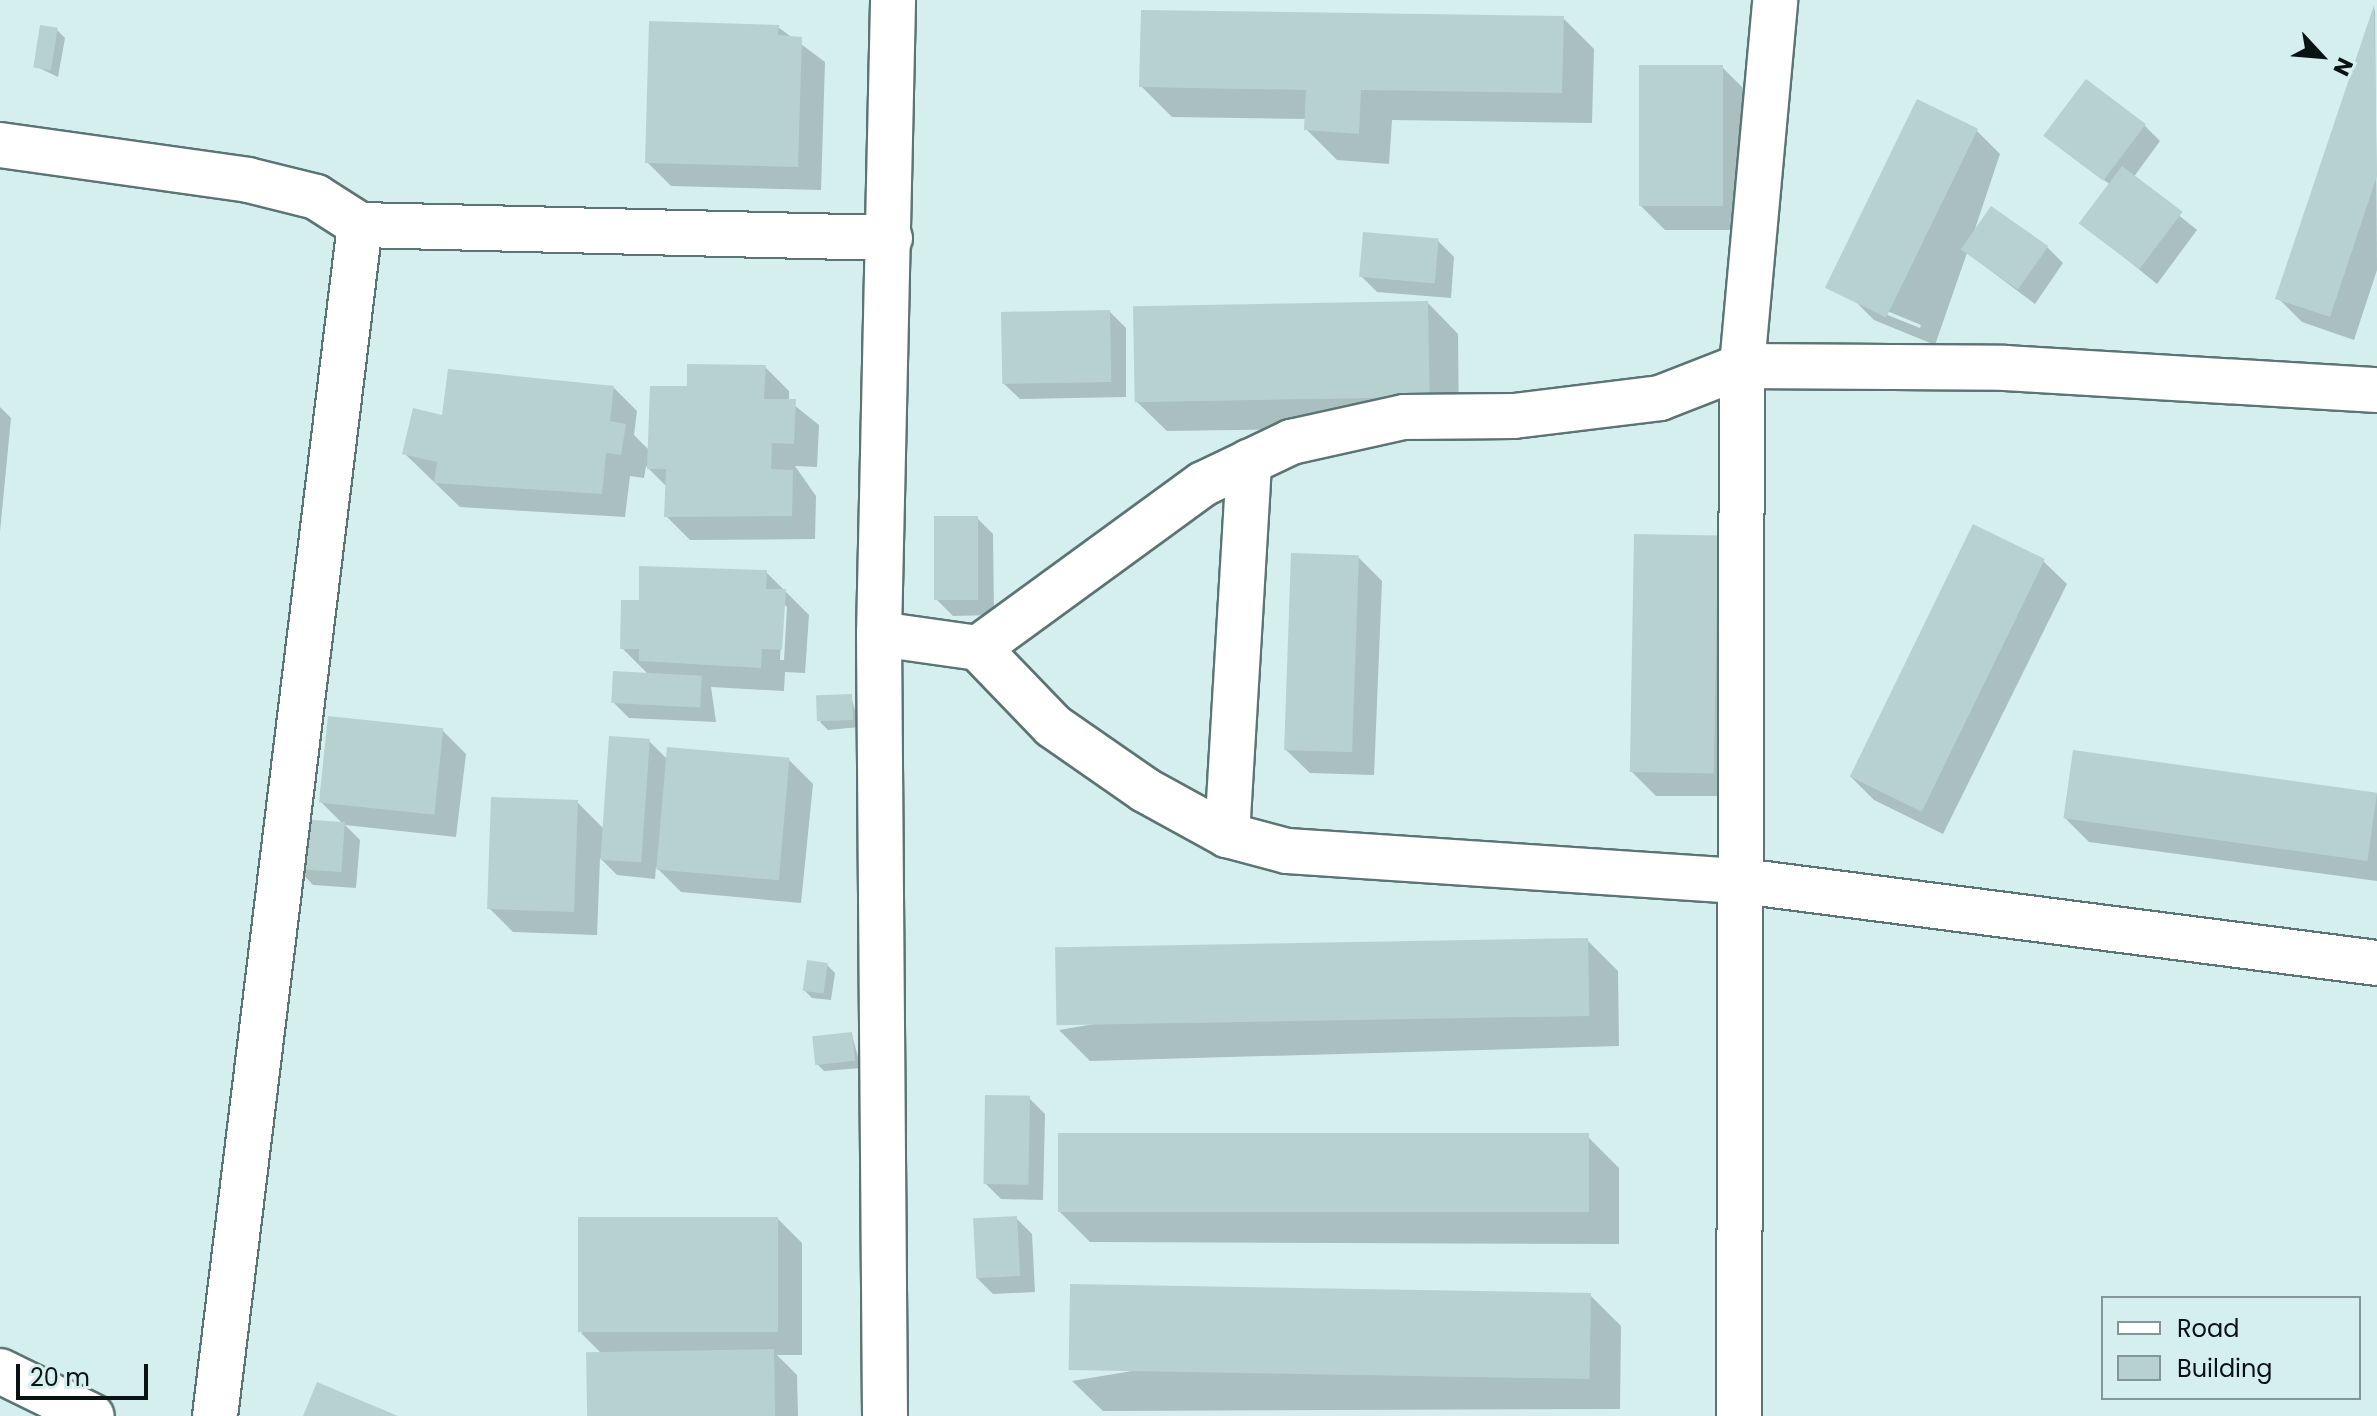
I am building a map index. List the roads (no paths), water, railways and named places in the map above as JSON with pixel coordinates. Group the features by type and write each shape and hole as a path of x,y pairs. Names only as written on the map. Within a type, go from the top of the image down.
{"street":[{"path":"885,1416 879,634 893,0"},
{"path":"1739,1416 1742,366 1775,0"},
{"path":"0,145 248,180 316,197 360,225 890,238"},
{"path":"215,1416 360,225"},
{"path":"978,648 1203,484 1291,442 1404,417 1514,416 1660,398 1742,366 2005,368 2377,390"},
{"path":"1227,835 1249,462"},
{"path":"879,634 978,648 1053,726 1145,790 1227,835 1287,851 1742,881 2377,963"},
{"path":"0,1371 92,1416"}]}
